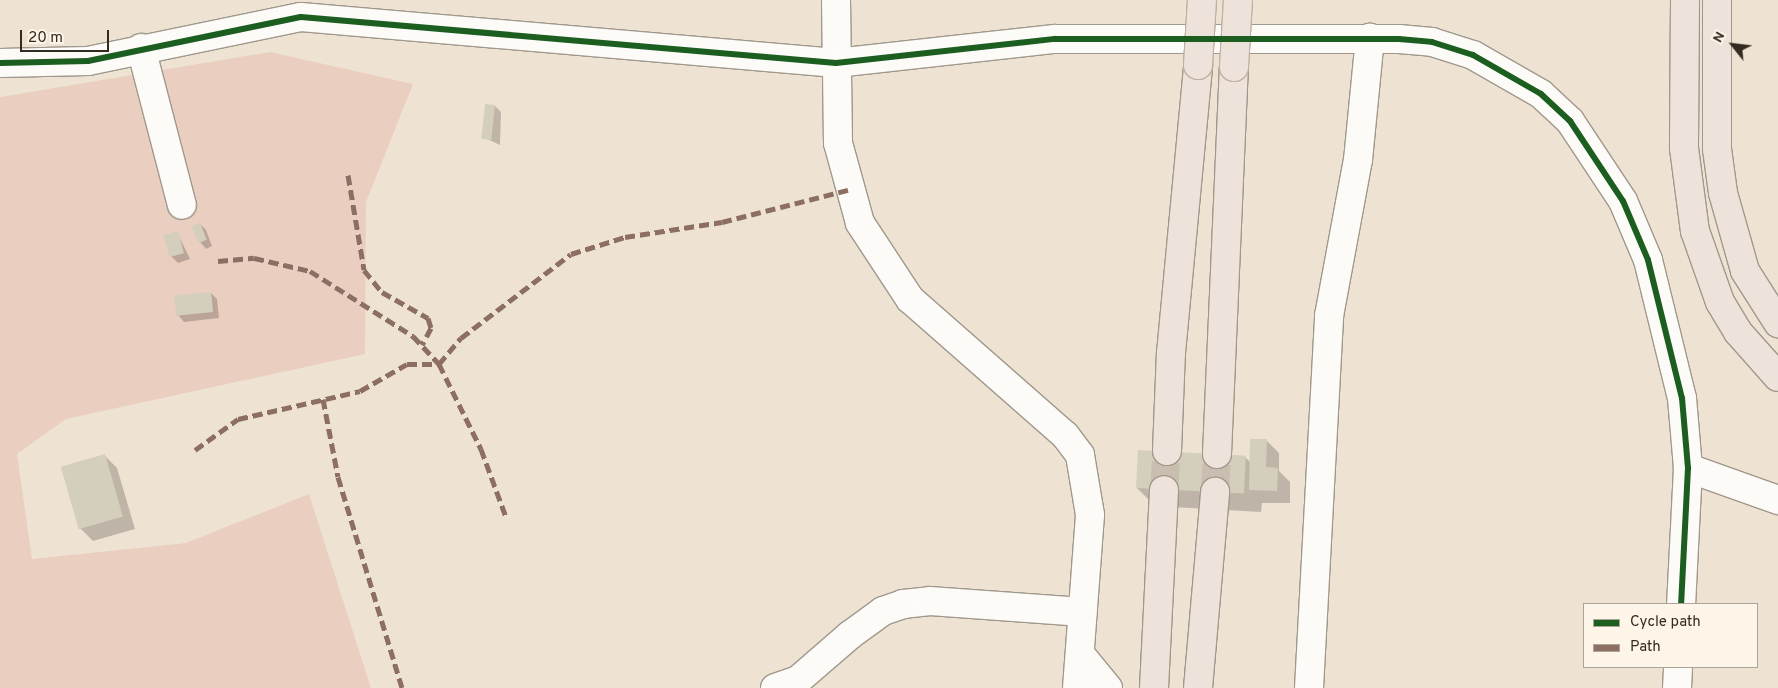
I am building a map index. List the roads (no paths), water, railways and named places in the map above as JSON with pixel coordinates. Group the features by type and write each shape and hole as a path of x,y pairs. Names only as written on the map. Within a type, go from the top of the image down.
{"highway":[{"path":"1167,451 1171,354 1198,65 1202,0"},
{"path":"1217,454 1238,0"},
{"path":"1684,6 1684,148 1695,230 1720,302 1738,332 1778,377"},
{"path":"1717,6 1717,149 1723,193 1745,271 1778,324"},
{"path":"1154,688 1164,490"},
{"path":"1198,688 1215,492"}],"street":[{"path":"836,0 838,142 860,223 910,299 1065,435 1080,456 1090,515 1077,688"},
{"path":"0,63 88,61 141,48 301,17 836,64 1055,39 1370,38 1432,42 1480,59 1541,94 1595,153 1626,210 1664,317 1682,398 1688,468 1682,603"},
{"path":"1306,685 1329,316 1358,160 1370,38"},
{"path":"141,48 182,205"},
{"path":"1688,468 1778,500"},
{"path":"775,688 798,680 863,625 903,604 930,602 1082,612"},
{"path":"1080,654 1108,688"},
{"path":"1678,668 1678,688"}],"tunnel":[{"path":"1164,490 1167,451"},
{"path":"1215,492 1217,454"}]}
